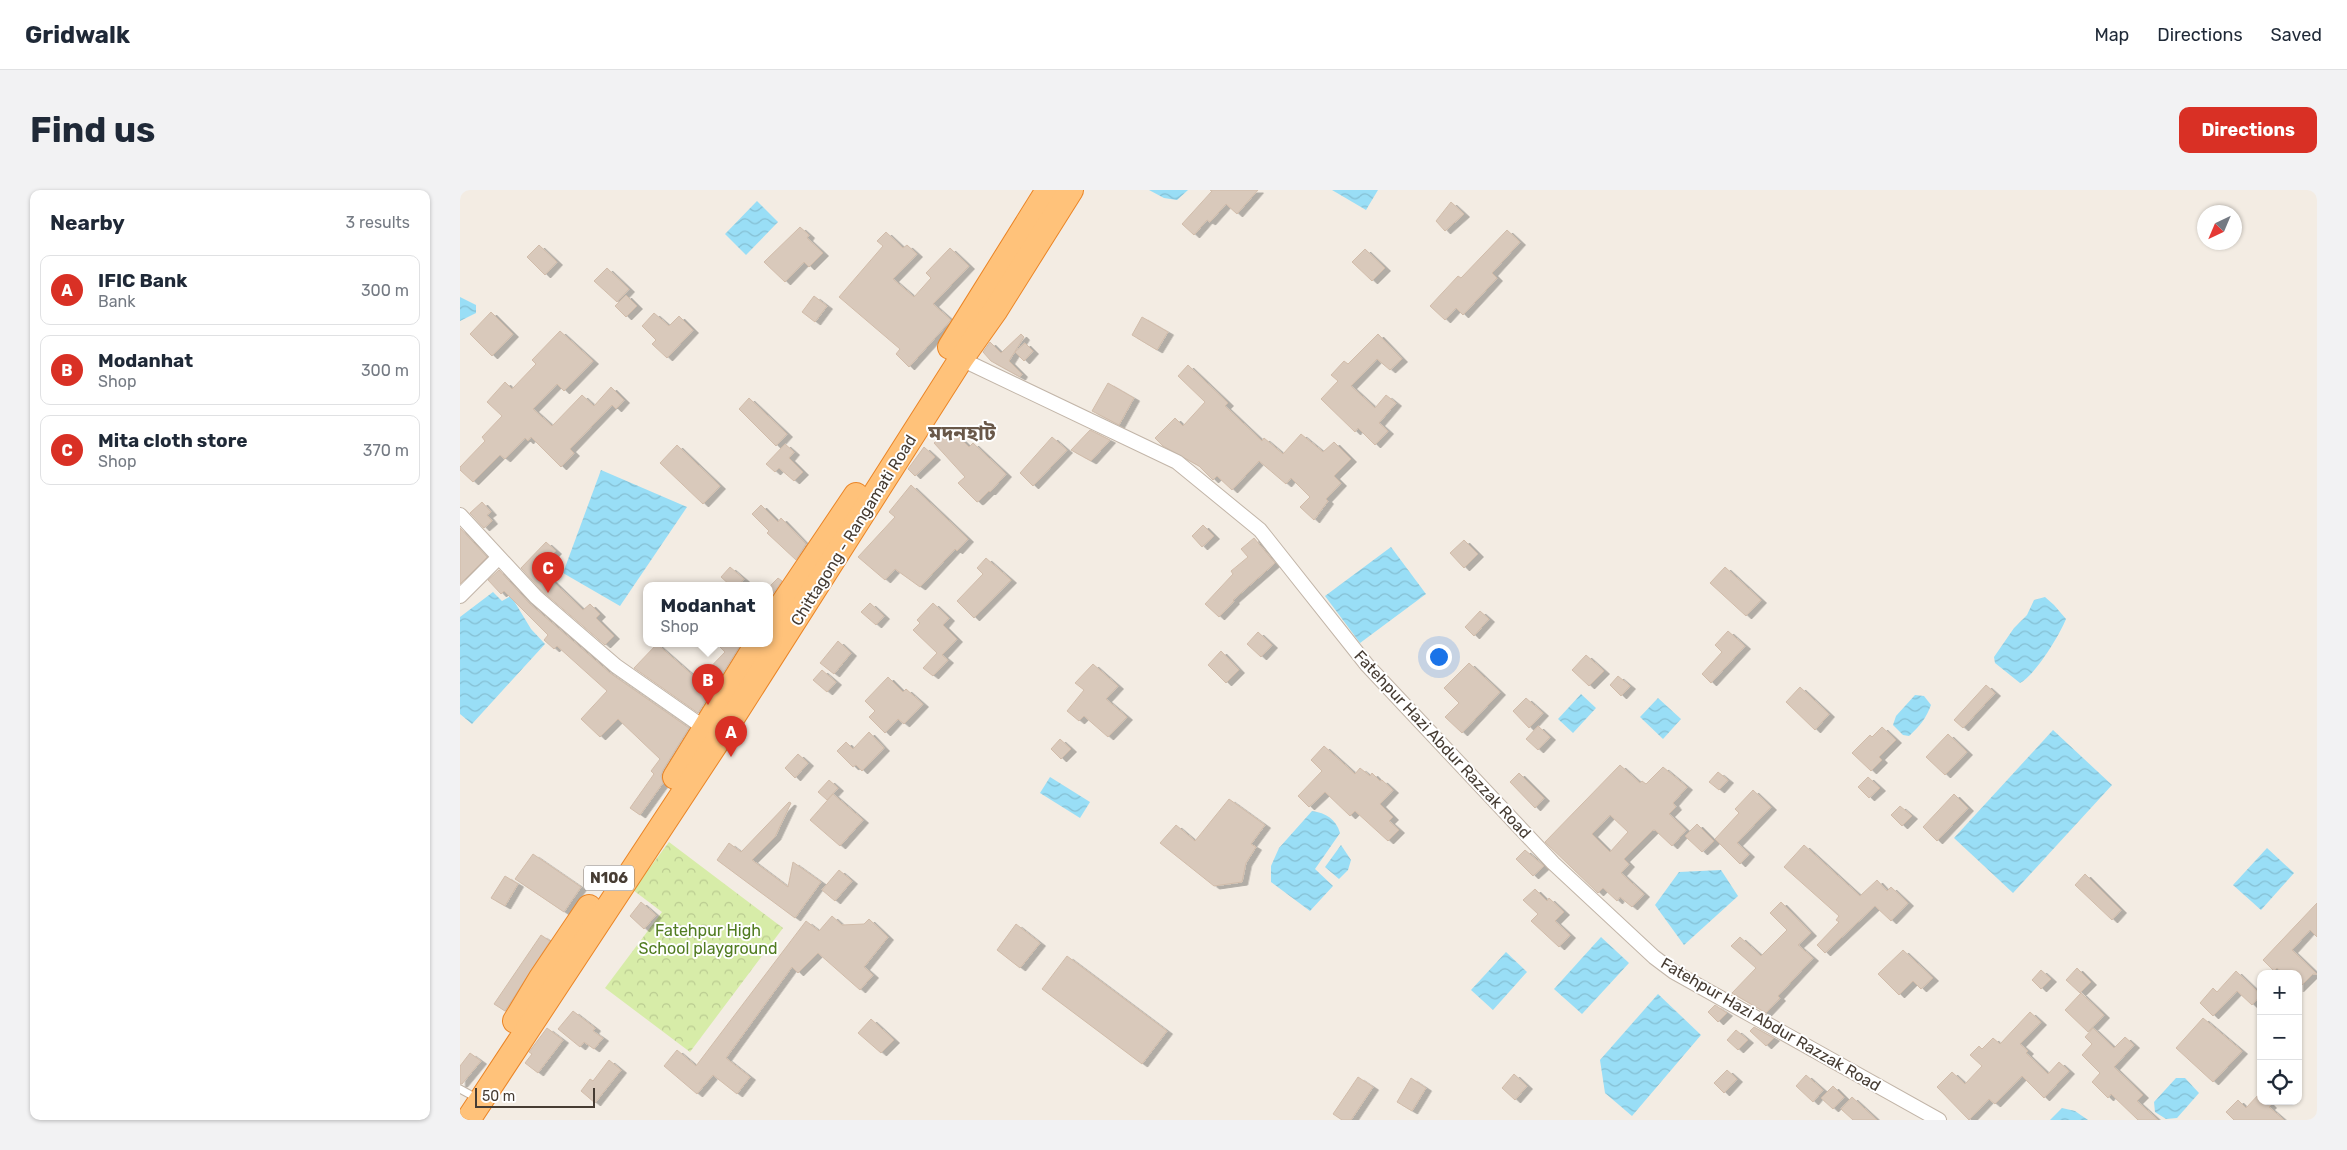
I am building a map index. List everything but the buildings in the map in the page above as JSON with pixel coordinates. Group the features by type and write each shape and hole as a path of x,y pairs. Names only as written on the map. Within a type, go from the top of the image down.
{"highway":[{"name":"Chittagong - Rangamati Road","path":"773,618 897,435 945,354 1007,259 1048,190"},
{"name":"Chittagong - Rangamati Road","path":"468,1120 714,748 961,359 995,311 1071,190"},
{"name":"N106","path":"464,1099 541,978 604,886 706,729 755,647"}],"street":[{"name":"Fatehpur Hazi Abdur Razzak Road","path":"961,359 1177,462 1260,530 1367,665 1553,862 1654,957 1674,972 1939,1120"},
{"path":"460,515 536,597 616,666 706,729"},
{"path":"460,596 498,558"}],"green space":[{"name":"Fatehpur High School playground","path":"669,842 783,928 690,1052 605,988 662,912 633,890"}],"water":[{"path":"1149,190 1188,190 1177,200 1164,198"},
{"path":"1332,190 1378,190 1366,210"},
{"path":"757,201 778,222 746,255 725,234"},
{"path":"460,297 476,305 476,313 460,321"},
{"path":"601,470 687,507 620,606 563,573"},
{"path":"1391,547 1426,594 1360,643 1325,596"},
{"path":"493,592 502,601 511,596 531,629 545,644 472,724 460,714 460,617"},
{"path":"2045,597 2066,619 2053,644 2040,663 2020,683 1995,663 1994,657 2014,628 2027,615 2034,600"},
{"path":"1581,694 1596,708 1573,733 1558,719"},
{"path":"1915,695 1924,696 1931,705 1925,718 1916,729 1909,736 1903,735 1893,725 1896,716"},
{"path":"1658,698 1681,719 1663,739 1640,717"},
{"path":"2053,730 2112,785 2013,893 1954,838"},
{"path":"1050,777 1090,802 1080,818 1040,793"},
{"path":"1312,811 1330,817 1340,833 1315,869 1333,886 1310,911 1271,882 1271,866 1279,848"},
{"path":"1341,845 1351,860 1348,870 1339,879 1325,867"},
{"path":"2267,848 2294,873 2261,910 2233,885"},
{"path":"1721,870 1738,896 1684,945 1655,905 1679,872"},
{"path":"1601,937 1629,963 1582,1014 1554,989"},
{"path":"1506,952 1527,972 1493,1010 1471,990"},
{"path":"1658,994 1701,1035 1632,1116 1605,1093 1600,1060"},
{"path":"2176,1078 2185,1078 2199,1093 2177,1118 2166,1119 2155,1112 2154,1102"},
{"path":"2062,1108 2075,1111 2088,1120 2050,1120"}],"place":[{"name":"Mita cloth store","path":"548,593"},
{"name":"Modanhat","path":"708,705"},
{"name":"IFIC Bank","path":"731,757"}],"district":[{"name":"মদনহাট","path":"962,433"}]}
